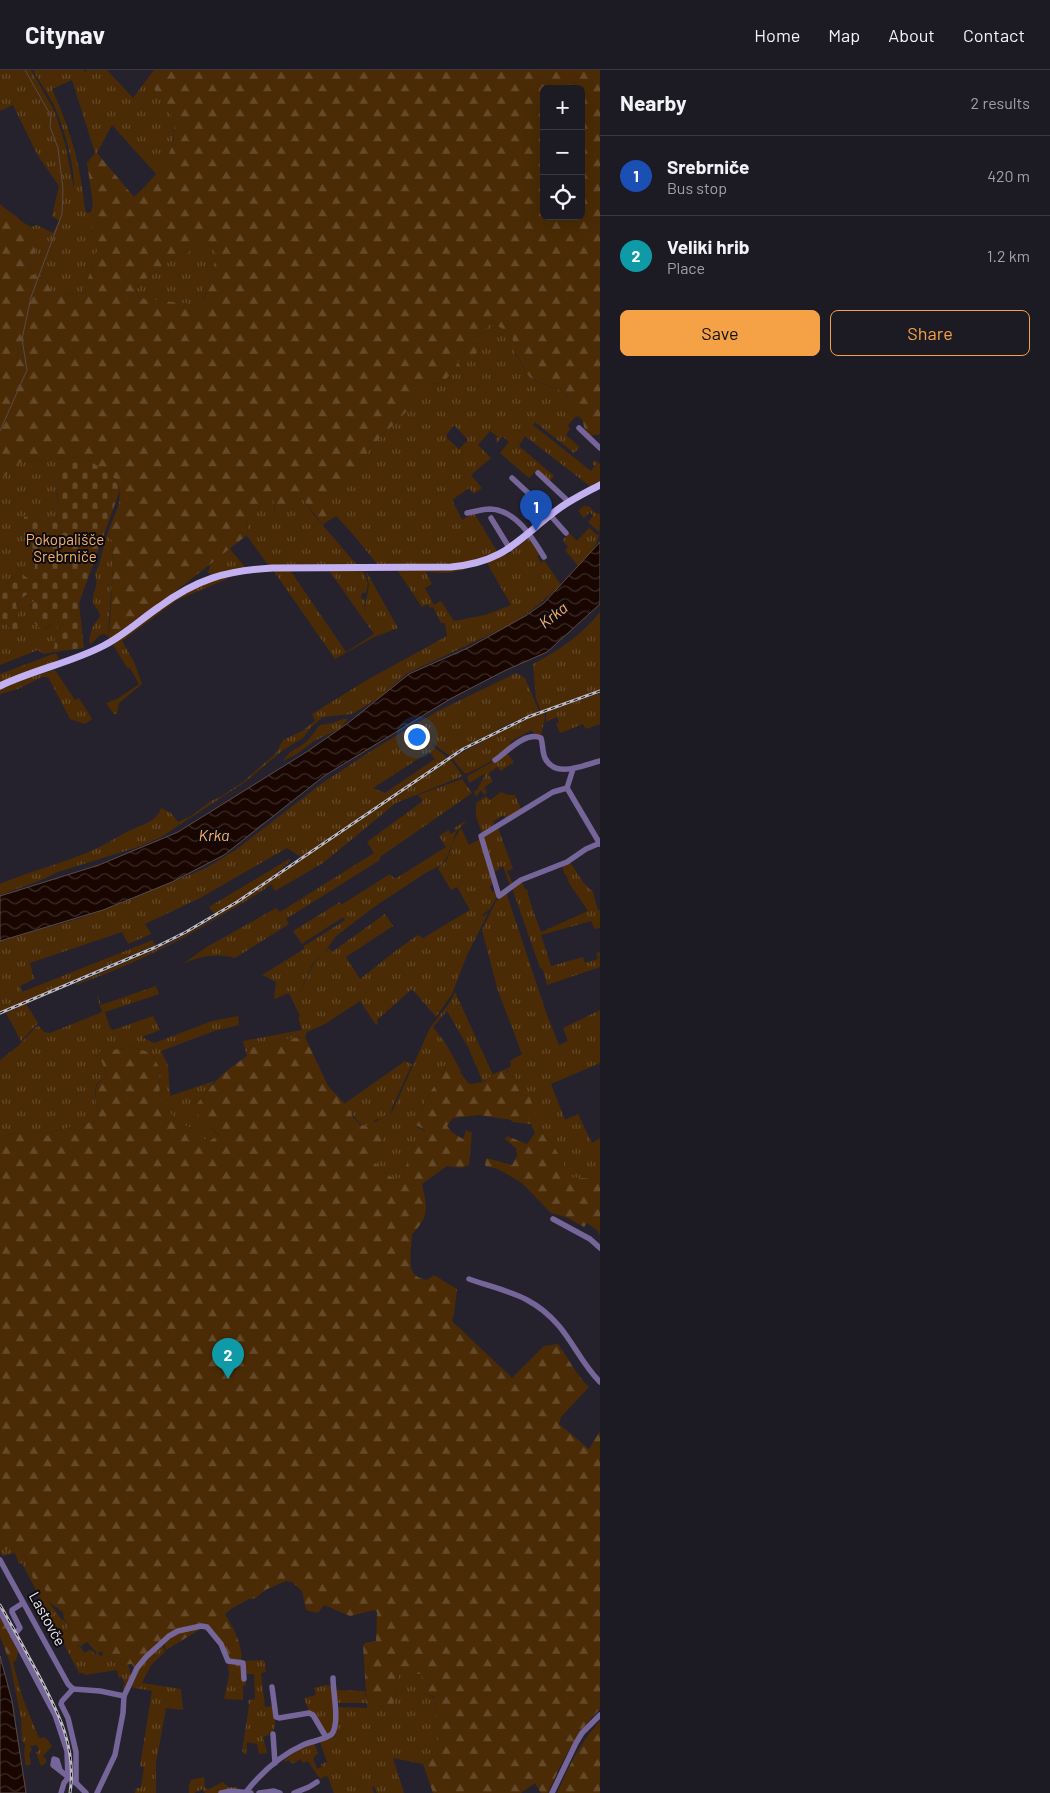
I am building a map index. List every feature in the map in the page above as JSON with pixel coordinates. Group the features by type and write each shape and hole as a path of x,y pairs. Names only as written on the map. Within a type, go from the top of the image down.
{"main road":[{"path":"0,686 104,646 177,594 209,578 243,570 272,568 468,566 501,555 569,502 600,485"}],"street":[{"path":"579,428 600,448"},
{"path":"538,473 569,502"},
{"path":"512,478 551,515 566,533"},
{"path":"467,513 490,509 506,512 530,533 544,557"},
{"path":"491,518 510,549"},
{"path":"496,760 522,740 538,736 542,740 544,757 550,765 573,769 600,760"},
{"path":"567,788 546,795 481,836 499,896 521,880 567,862 586,849 600,844 567,788 573,769"},
{"path":"553,1219 590,1239 600,1248"},
{"path":"469,1279 516,1294 532,1302 546,1313 560,1327 589,1371 600,1382"},
{"name":"Lastovče","path":"0,1560 68,1684 73,1689"},
{"path":"13,1636 20,1628 13,1616 12,1610 23,1603"},
{"path":"0,1612 55,1715 67,1752 68,1778 61,1793"},
{"path":"97,1793 115,1755 123,1713 124,1696 137,1668 162,1642 178,1631 201,1626 207,1627 221,1644 228,1661 243,1663 244,1679"},
{"path":"221,1793 231,1790 248,1792 256,1779 275,1763 301,1746 332,1734 335,1730 333,1678"},
{"path":"272,1687 276,1717 309,1713 313,1715 326,1737"},
{"path":"76,1783 76,1752 68,1718 61,1704 62,1701 73,1689 100,1691 124,1696"},
{"path":"552,1793 576,1743 600,1715"},
{"path":"273,1734 275,1763"},
{"path":"60,1770 86,1793"},
{"path":"294,1793 317,1782"},
{"path":"259,1793 274,1791 280,1793"}],"green space":[{"path":"0,70 31,70 55,112 65,144 74,189 71,160 63,128 54,105 33,70 83,70 85,72 88,70 107,70 133,98 148,78 168,108 173,120 174,136 172,144 166,160 156,174 112,125 97,153 95,153 72,80 52,89 74,147 85,209 87,213 92,212 93,230 99,245 81,295 55,294 50,289 47,281 35,274 32,275 30,272 29,268 35,248 21,221 31,227 37,225 53,233 59,221 52,216 59,186 37,154 13,105 0,111"},
{"path":"154,70 600,70 600,434 590,436 584,427 583,421 564,393 529,376 511,345 513,342 512,336 491,321 474,340 477,350 476,356 471,356 465,351 458,363 462,368 461,372 449,376 442,383 431,384 424,391 420,392 409,409 367,451 371,461 369,466 327,495 327,499 331,503 332,514 324,517 325,523 323,525 302,498 283,506 283,510 274,521 272,519 274,504 269,497 248,518 247,535 185,584 110,639 108,637 113,566 112,540 107,535 119,504 120,490 114,478 88,460 76,457 21,462 0,480 0,204 19,219 31,236 35,249 29,266 32,275 35,274 47,281 50,289 55,294 81,295 99,245 93,230 91,211 93,204 87,163 97,153 134,197 151,180 172,147 174,135 174,123 169,111 148,78","holes":["202,241 212,247 217,254 208,285 203,286 202,291 206,293 201,308 189,304 140,298 136,292 139,284 172,259 187,253"]},
{"path":"202,241 212,247 217,254 201,308 189,304 140,298 136,292 139,284 172,259 187,253"},
{"path":"491,321 512,336 515,354 530,377 563,392 575,408 580,418 576,416 568,425 570,429 566,435 580,447 574,453 535,422 533,425 591,471 595,466 592,464 594,460 600,464 600,483 591,487 525,436 519,446 554,476 550,481 537,470 529,478 500,453 509,442 502,436 497,443 495,440 498,437 490,431 478,445 491,458 471,475 482,488 474,494 469,488 452,500 462,520 474,513 498,553 462,564 378,565 336,516 325,523 327,495 352,476 367,455 367,451 409,409 420,392 431,384 442,383 462,368 458,363 465,351 476,350 474,340","holes":["454,425 468,440 459,449 447,438 447,434"]},
{"path":"76,457 61,472 59,478 56,518 43,520 25,537 27,543 34,551 35,567 27,578 20,572 0,587 0,480 21,462"},
{"name":"Pokopališče Srebrniče","path":"76,457 88,460 106,471 114,478 120,490 79,603 84,648 54,652 55,635 59,620 56,620 42,630 31,620 28,611 36,597 31,591 16,603 18,616 16,620 19,626 17,631 11,630 0,621 0,587 20,572 27,578 35,567 34,551 27,543 23,531 24,517 35,515 46,520 56,518 59,478 67,465"},
{"path":"270,496 274,501 274,512 279,513 283,510 283,506 302,498 314,515 357,565 269,566 247,536 248,518"},
{"path":"585,505 589,506 595,513 600,514 599,532 588,522 593,516 590,512 584,518 578,511"},
{"path":"589,528 597,535 599,534 594,548 578,566 565,550 568,547 563,540 569,533 577,541"},
{"path":"107,535 112,540 113,566 108,636 100,635 91,644 89,641 92,628 100,617 93,600 96,584 95,574"},
{"path":"530,537 540,554 537,556 541,563 544,560 561,585 532,610 512,624 406,674 380,697 352,714 323,717 312,726 303,738 283,750 245,782 161,837 141,846 58,872 0,895 0,884 95,849 151,821 161,808 171,813 178,822 191,816 211,801 243,782 276,753 283,740 302,731 315,721 312,714 367,680 447,636 445,623 441,623 433,607 430,608 428,604 422,607 397,570 464,568 464,570 446,573 427,572 432,584 425,588 434,605 441,601 454,621 485,615 511,605 487,563 510,553"},
{"path":"229,548 245,567 213,575 208,573 211,563"},
{"path":"328,569 363,571 368,583 366,593 362,593 361,598 365,600 364,614 369,585 366,571 398,628 374,637 335,659 273,570 290,570 346,652 374,634"},
{"path":"224,576 227,579 177,600 122,641 134,662 142,684 119,703 117,714 114,714 106,703 117,699 139,684 113,645 182,594"},
{"path":"31,591 37,597 30,605 31,620 42,629 59,620 55,635 54,652 43,654 38,650 0,665 0,621 11,630 18,616 16,603"},
{"path":"600,612 600,690 541,711 536,699 533,664 570,641 586,628"},
{"path":"56,653 59,659 55,662 0,683 0,674"},
{"path":"55,670 75,700 79,698 92,719 85,724 70,719 48,677 42,677 18,689 0,694 0,690 30,677"},
{"path":"516,673 525,678 539,711 508,724 450,756 432,743 435,748 448,758 301,857 287,848 200,898 145,924 151,934 128,944 122,932 30,963 34,979 20,986 22,992 153,940 155,945 0,1012 0,941 78,919 115,906 206,868 237,849 321,784 436,712","holes":["429,752 435,759 385,793 373,788"]},
{"path":"600,693 600,724 586,729 583,724 560,733 556,724 559,722 557,717 546,722 546,712"},
{"path":"544,712 545,717 541,736 534,735 531,730 510,742 512,746 478,768 465,774 452,758 509,727"},
{"path":"348,719 341,728 314,741 297,754 283,761 285,757 308,740 320,725"},
{"path":"507,753 514,762 501,771 497,767 488,774 493,781 484,788 487,792 484,795 481,790 476,797 474,792 486,773 469,783 467,776"},
{"path":"450,759 463,776 396,803 323,863 275,891 271,884 202,927 149,955 113,971 75,984 168,944 210,921"},
{"path":"462,779 472,793 380,857 380,860 286,919 289,924 235,958 209,956 183,964 205,948 276,908 280,912 374,853 367,842 423,801 418,795"},
{"path":"501,792 515,795 521,809 507,819 503,815 493,822 496,827 482,833 476,816 476,803 486,796 490,800"},
{"path":"467,820 456,832 447,857 442,864 374,907 335,937 325,952 329,948 332,952 385,914 393,926 346,957 360,979 418,935 423,938 470,910 457,887 451,890 438,868 447,860 453,841 461,828 469,845 480,839 494,884 490,886 492,892 497,890 498,895 490,909 482,915 488,913 467,955 452,994 436,1017 412,989 377,1020 378,1024 376,1025 360,1001 325,1024 307,1032 305,1037 278,1040 249,1048 246,1053 243,1041 302,1030 298,1018 300,1016 289,993 274,999 276,982 262,975 304,949 304,946 345,920 343,917 302,944 293,931 340,902 341,905 390,874 395,879 446,847 439,836 449,830 450,834 456,831 454,828","holes":["325,952 314,963 297,998 313,963"]},
{"path":"498,828 513,869 507,871 513,884 510,886 503,866 499,870 492,872 483,836"},
{"path":"289,859 291,860 284,867 265,882 215,914 209,907"},
{"path":"570,862 583,882 593,892 598,910 600,910 600,928 595,929 591,921 541,935 551,966 583,957 585,963 598,959 596,953 600,952 600,967 547,985 543,969 540,968 512,888 522,881 525,890 527,889 541,932 588,911 565,875 562,866"},
{"path":"506,892 547,1015 559,1045 568,1041 563,1028 600,1010 600,1063 551,1084 565,1120 578,1114 592,1143 600,1138 600,1179 567,1178 563,1162 551,1142 541,1131 528,1095 521,1096 515,1077 506,1069 511,1066 510,1061 522,1054 498,991 482,930 496,901"},
{"path":"156,986 159,994 105,1012 110,1028 113,1030 153,1016 160,1030 142,1037 154,1043 212,1021 238,1016 239,1025 214,1031 161,1051 168,1065 170,1096 214,1081 194,1110 219,1136 208,1142 188,1126 180,1125 160,1101 159,1067 151,1053 133,1047 99,1052 107,1076 95,1088 99,1117 94,1121 55,1131 41,1139 15,1133 5,1136 0,1140 0,1060 18,1046 38,1025 44,1032 50,1033 102,1012 97,996 101,1005"},
{"path":"455,992 493,1075 483,1082 468,1047 447,1011 433,1027 446,1044 461,1071 449,1063 445,1065 420,1114 417,1127 425,1131 399,1179 396,1181 375,1163 388,1121 430,1028 450,1002"},
{"path":"26,1004 38,1023 21,1041 6,1013"},
{"path":"305,1037 328,1086 349,1108 353,1117 361,1126 373,1123 392,1111 375,1163 396,1181 399,1179 425,1130 416,1125 423,1106 441,1077 445,1065 449,1062 469,1084 484,1082 493,1074 506,1069 508,1072 511,1072 515,1077 521,1096 528,1095 530,1097 541,1131 551,1142 563,1162 567,1177 600,1179 600,1235 597,1230 587,1223 584,1227 566,1217 551,1213 522,1183 498,1169 485,1166 486,1158 512,1165 517,1156 516,1148 505,1139 507,1136 527,1144 535,1133 531,1124 479,1115 453,1118 447,1126 453,1133 463,1139 466,1130 472,1133 469,1165 461,1168 447,1166 422,1184 426,1211 422,1222 412,1234 411,1267 415,1275 427,1280 434,1275 457,1289 452,1321 512,1378 544,1346 558,1344 576,1372 589,1387 561,1417 559,1424 589,1449 600,1431 600,1709 576,1738 548,1793 541,1793 535,1783 521,1793 433,1793 423,1764 438,1753 439,1740 435,1697 424,1693 421,1674 399,1674 392,1707 367,1706 363,1646 365,1643 376,1641 377,1612 374,1610 350,1616 324,1605 318,1613 306,1610 302,1591 292,1582 286,1581 265,1590 256,1598 249,1599 225,1614 237,1637 242,1655 241,1663 237,1670 229,1675 226,1653 220,1640 216,1634 204,1627 166,1650 164,1642 175,1633 200,1627 199,1624 170,1633 155,1646 138,1666 133,1667 132,1664 120,1665 102,1651 97,1653 87,1642 83,1642 75,1647 66,1629 69,1625 64,1619 63,1612 49,1602 45,1589 35,1583 23,1550 12,1548 0,1551 0,1140 5,1136 15,1133 41,1139 55,1131 94,1121 99,1117 96,1099 97,1085 107,1076 98,1052 133,1047 151,1053 159,1067 160,1101 180,1125 188,1126 208,1142 219,1135 193,1110 211,1086 230,1068 247,1056 246,1053 249,1048 278,1040"},
{"path":"405,1061 412,1064 391,1110 383,1118 375,1120 370,1125 362,1126 344,1104"},
{"path":"6,1548 19,1548 23,1550 35,1583 45,1589 49,1602 69,1627 77,1647 86,1642 80,1647 85,1653 90,1649 100,1656 103,1655 102,1651 116,1663 128,1664 132,1678 124,1692 123,1686 125,1685 122,1677 119,1678 117,1670 85,1675 79,1673 22,1563 19,1564 15,1553 2,1556 0,1551"},
{"path":"0,1614 18,1652 13,1663 10,1663 0,1636"},
{"path":"162,1643 165,1652 151,1665 142,1683 181,1689 183,1710 166,1708 156,1763 156,1793 135,1793 136,1788 141,1788 144,1767 140,1766 152,1691 130,1687 139,1668"},
{"path":"264,1660 266,1672 261,1673 265,1707 276,1706 275,1726 273,1732 269,1732 269,1735 263,1737 267,1753 259,1754 257,1744 247,1742 246,1755 242,1751 249,1706 248,1700 255,1699 254,1674 247,1674 245,1665 241,1661"},
{"path":"240,1662 245,1673 246,1685 243,1686 243,1700 224,1699 229,1675 234,1673"},
{"path":"10,1663 13,1663 23,1699 39,1738 45,1737 52,1746 43,1756 46,1759 46,1763 41,1766 36,1752 39,1751 37,1745 30,1746 32,1750 29,1754 31,1764 26,1766 25,1744 22,1741 21,1719"},
{"path":"421,1673 424,1693 435,1698 439,1745 438,1753 423,1764 393,1758 404,1793 377,1793 374,1786 372,1788 374,1793 334,1793 328,1777 320,1779 308,1761 303,1763 300,1759 293,1764 289,1760 286,1762 284,1760 300,1748 314,1743 318,1753 313,1758 317,1769 322,1767 321,1764 327,1762 320,1742 336,1736 334,1735 336,1732 337,1707 392,1707 399,1674"},
{"path":"326,1685 332,1686 334,1728 327,1736 309,1711 304,1698 316,1695 314,1688"},
{"path":"334,1690 365,1691 367,1703 336,1703"},
{"path":"600,1721 600,1793 557,1793 581,1746"},
{"path":"204,1777 205,1788 209,1789 223,1782 228,1787 238,1787 237,1789 228,1789 219,1793 205,1793 203,1789 189,1793 191,1780"}],"water":[{"name":"Krka","path":"600,542 600,604 547,652 504,671 450,699 324,776 224,855 172,882 103,910 0,941 0,896 99,865 178,832 308,751 348,723 409,674 470,647 527,615 544,603"},
{"path":"0,1656 12,1701 26,1793 0,1793"}],"waterway":[{"path":"0,431 27,370 22,339 31,297 62,214 63,189 58,148 50,127 51,116 25,70"}],"railway":[{"path":"0,1013 156,947 186,932 237,902 463,749 528,717 600,691"},
{"path":"0,1605 59,1716 71,1760 70,1793"}],"place":[{"name":"Srebrniče","path":"536,531"},
{"name":"Veliki hrib","path":"228,1379"}]}
